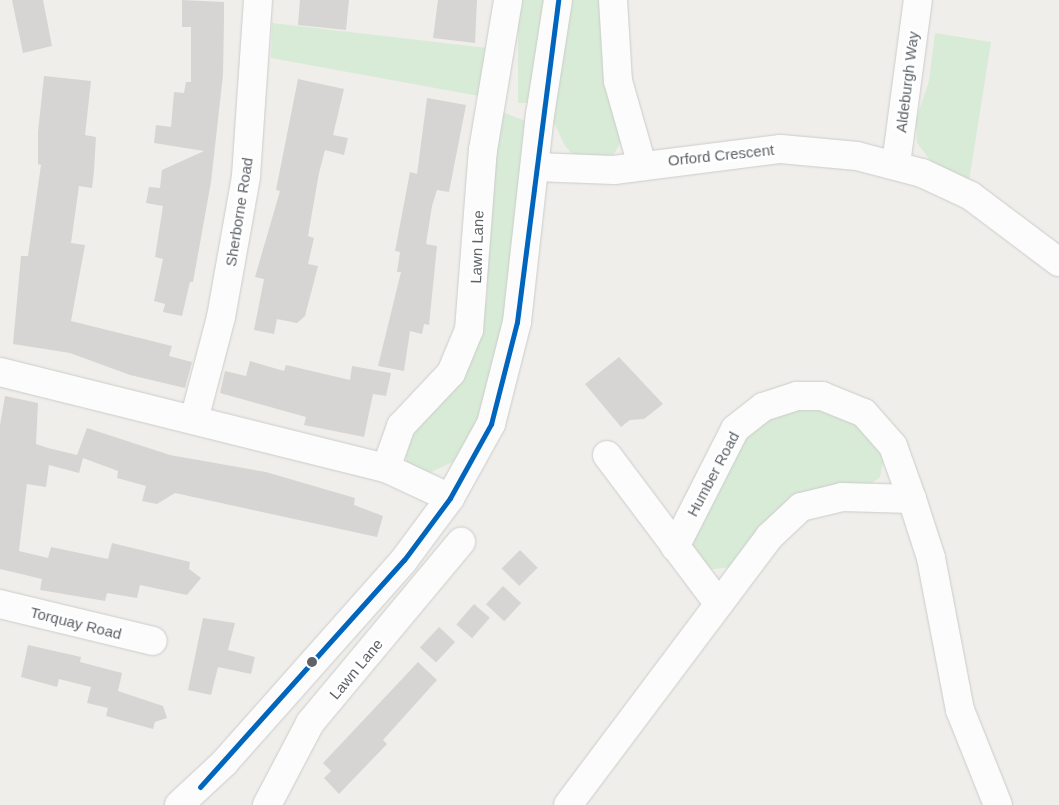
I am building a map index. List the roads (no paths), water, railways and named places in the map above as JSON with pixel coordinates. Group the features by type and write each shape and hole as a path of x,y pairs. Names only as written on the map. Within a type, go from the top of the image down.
{"street":[{"name":"Sherborne Road","path":"194,420 221,317 246,176 258,0"},
{"name":"Lawn Lane","path":"386,468 401,426 451,373 469,330 483,150 508,0"},
{"path":"179,805 208,796 384,582 450,498 491,424 510,364 558,0"},
{"path":"614,0 618,81 642,165"},
{"name":"Aldeburgh Way","path":"896,164 918,0"},
{"name":"Orford Crescent","path":"535,167 570,171 781,149 896,164 971,196 1059,262"},
{"path":"0,372 386,468 450,498"},
{"name":"Humber Road","path":"675,547 735,429 763,407 797,396 829,398 864,413 893,446 912,499 931,558 960,710 998,805"},
{"path":"607,455 719,604"},
{"path":"568,805 769,536 801,507 842,497 912,499"},
{"name":"Lawn Lane","path":"267,805 310,723 461,542"},
{"name":"Torquay Road","path":"0,604 153,641"}]}
